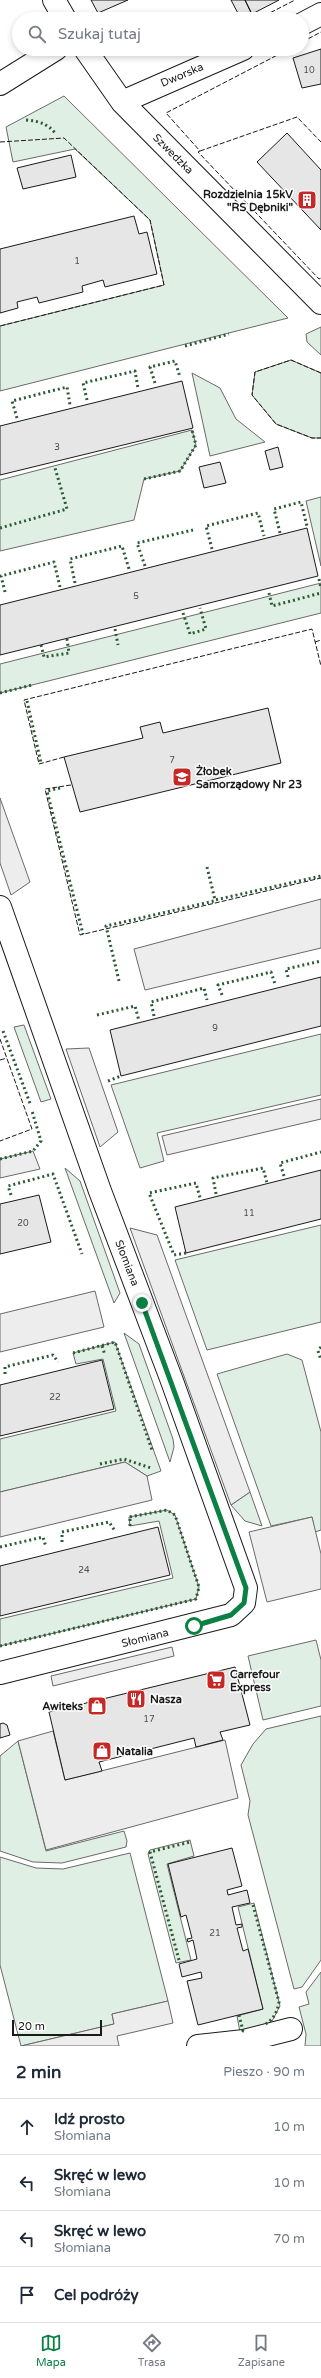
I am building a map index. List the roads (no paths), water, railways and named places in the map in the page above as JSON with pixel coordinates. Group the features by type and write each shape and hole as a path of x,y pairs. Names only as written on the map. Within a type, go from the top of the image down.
{"street":[{"path":"54,0 61,12"},
{"path":"309,20 321,14"},
{"path":"0,84 45,56"},
{"name":"Szwedzka","path":"89,56 122,102 321,303"},
{"name":"Dworska","path":"122,102 227,56"},
{"name":"Słomiana","path":"0,907 100,1191 177,1396 246,1588 244,1603 231,1615 0,1674"},
{"path":"198,2046 244,2041 292,2029"}],"place":[{"name":"Rozdzielnia 15kV \"RS Dębniki\"","path":"307,200"},
{"name":"Żłobek Samorządowy Nr 23","path":"182,777"},
{"name":"Carrefour Express","path":"216,1680"},
{"name":"Nasza","path":"136,1699"},
{"name":"Awiteks","path":"97,1706"},
{"name":"Natalia","path":"102,1751"}]}
